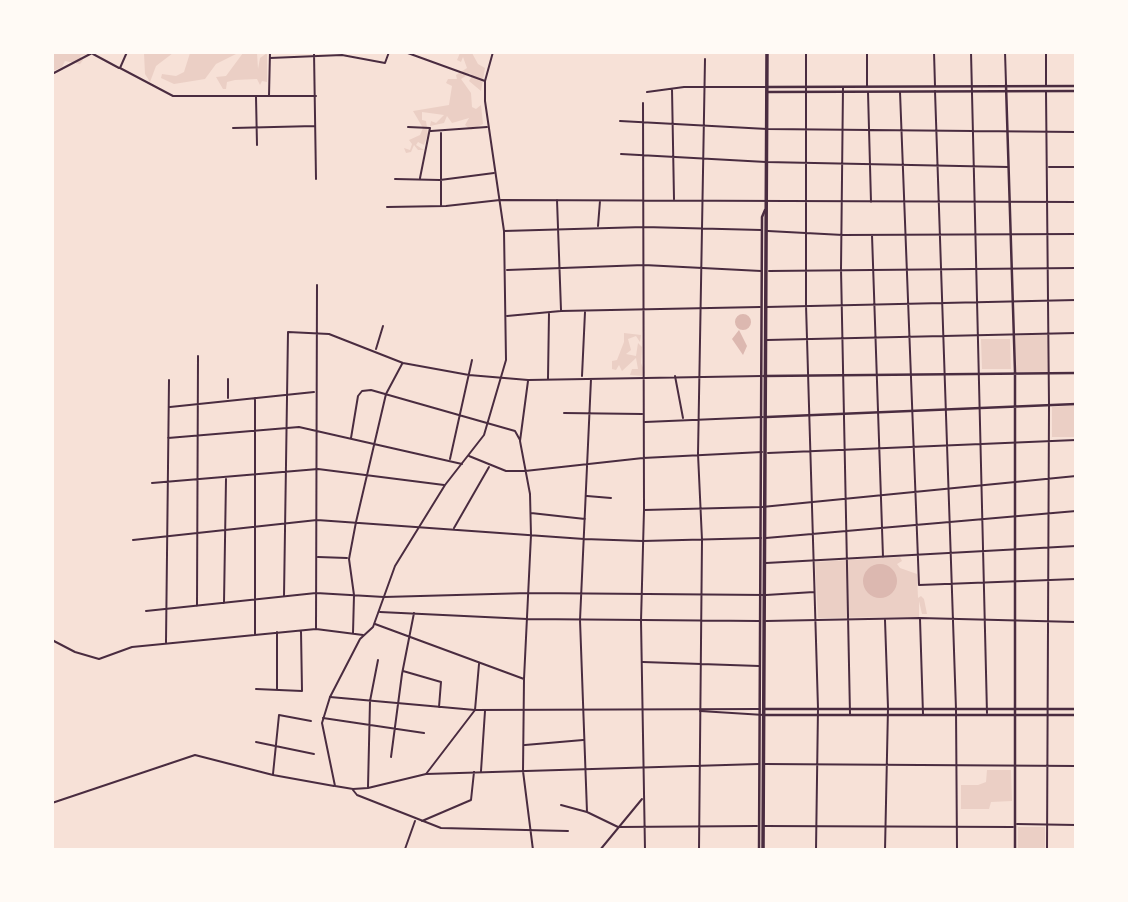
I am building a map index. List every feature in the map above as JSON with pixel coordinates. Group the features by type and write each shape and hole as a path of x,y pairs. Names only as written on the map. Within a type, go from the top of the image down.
{"highway":[{"path":"761,849 767,340 767,52"}],"main road":[{"path":"767,89 935,85 970,88"},
{"path":"767,89 935,91 1006,87 1076,88"},
{"path":"1006,87 1015,372 1014,849"},
{"path":"766,307 765,376 1076,373"},
{"path":"765,417 1076,404"},
{"path":"763,595 764,538"},
{"path":"763,621 762,709 1076,709"},
{"path":"762,715 1076,715"}],"street":[{"path":"120,68 127,52"},
{"path":"270,52 270,97"},
{"path":"314,52 316,179"},
{"path":"270,58 342,55 385,63 389,52"},
{"path":"405,52 485,81"},
{"path":"335,786 323,718 330,697 363,635 374,624 390,576 445,485 469,456 489,423 501,377 507,348 504,231 487,127 485,81 493,52"},
{"path":"806,52 808,415 818,708 816,849"},
{"path":"867,52 871,202"},
{"path":"934,52 956,709 957,849"},
{"path":"971,52 987,715"},
{"path":"1005,52 1006,87"},
{"path":"1045,52 1049,301 1047,849"},
{"path":"52,74 94,53 173,96 316,96"},
{"path":"699,849 702,540 698,454 702,268 701,159 705,59"},
{"path":"647,92 705,87 759,86 767,89"},
{"path":"844,86 841,270 850,714"},
{"path":"672,88 670,124 674,201"},
{"path":"900,91 913,491 919,586 1076,579"},
{"path":"256,96 257,145"},
{"path":"643,103 644,510 641,621 642,798 645,849"},
{"path":"620,121 767,129 1076,132"},
{"path":"233,128 316,126"},
{"path":"408,127 430,128 430,131 441,132 487,127"},
{"path":"420,179 430,131"},
{"path":"441,132 441,206"},
{"path":"621,154 765,162 1009,167"},
{"path":"1047,167 1076,167"},
{"path":"395,179 440,180 495,173"},
{"path":"387,207 441,206 500,200 645,200 766,204 1076,202"},
{"path":"557,200 557,268 561,311"},
{"path":"598,228 600,200"},
{"path":"504,231 645,227 843,235 1076,234"},
{"path":"873,235 883,557"},
{"path":"506,270 644,265 765,271 1076,268"},
{"path":"316,629 317,285"},
{"path":"506,316 561,311 1076,300"},
{"path":"582,378 586,311"},
{"path":"548,379 549,312"},
{"path":"375,351 383,327"},
{"path":"284,596 288,332 316,331 403,363 469,376 528,380 765,376"},
{"path":"767,340 1076,332"},
{"path":"197,607 198,356"},
{"path":"449,460 472,360"},
{"path":"353,633 354,595 349,559 386,394 403,363"},
{"path":"675,376 683,419"},
{"path":"587,812 580,620 591,378"},
{"path":"228,379 228,400"},
{"path":"166,643 169,380"},
{"path":"520,441 528,380"},
{"path":"168,407 315,391"},
{"path":"351,439 358,396 362,391 386,394 515,431 523,430"},
{"path":"255,398 255,634"},
{"path":"564,413 643,414"},
{"path":"643,422 765,417"},
{"path":"168,438 286,427 315,430 462,464"},
{"path":"515,431 520,441 525,471 531,535 524,679 523,771 533,849"},
{"path":"469,456 489,466 525,471 698,454 979,441 1076,440"},
{"path":"454,528 489,466"},
{"path":"152,483 317,469 445,485"},
{"path":"644,510 763,507 1076,476"},
{"path":"224,604 226,477"},
{"path":"586,496 611,498"},
{"path":"133,540 317,520 584,539 702,540 764,538 1076,511"},
{"path":"530,513 585,519"},
{"path":"765,564 982,549 1076,547"},
{"path":"317,557 349,559"},
{"path":"146,611 317,593 384,597 529,593 763,595 815,592"},
{"path":"379,611 527,619 641,621 885,617 1076,622"},
{"path":"391,757 402,671 415,613"},
{"path":"885,617 888,708 885,849"},
{"path":"920,618 923,714"},
{"path":"374,624 524,679"},
{"path":"52,640 75,652 99,659 132,647 277,632 316,629 363,635"},
{"path":"256,689 302,691 301,630"},
{"path":"277,632 277,690"},
{"path":"368,788 370,701 378,660"},
{"path":"642,662 761,666"},
{"path":"426,774 475,710 479,664"},
{"path":"402,671 441,682 439,708"},
{"path":"330,697 475,710 762,709"},
{"path":"481,771 485,710"},
{"path":"699,710 762,715"},
{"path":"273,775 279,715 311,722"},
{"path":"323,718 424,733"},
{"path":"524,745 584,740"},
{"path":"256,742 314,754"},
{"path":"52,803 195,755 273,775 353,789 426,774 481,771 761,764 1076,766"},
{"path":"421,821 468,802 472,796 474,772"},
{"path":"353,789 357,795 415,819 454,829 568,831"},
{"path":"600,849 642,798"},
{"path":"561,805 587,812 618,827 644,829 1076,825"},
{"path":"410,849 405,849 415,819"}],"shaded area":[{"path":"190,52 238,53 216,64 205,79 174,84 161,78 162,74 176,76 184,72"},
{"path":"52,53 92,53 80,56 83,60 80,64 65,61 62,67 53,71"},
{"path":"144,53 173,53 156,66 150,82 145,74"},
{"path":"243,53 257,53 258,69 260,58 267,53 267,82 262,81 260,85 257,79 235,80 227,82 226,89 223,89 216,77 226,76"},
{"path":"460,53 472,53 478,64 485,68 481,91 469,81 472,76 470,73 461,79 471,93 472,107 476,109 481,105 483,124 471,130 465,125 469,118 452,123 447,116 444,123 430,126 431,121 436,123 444,115 422,112 422,120 426,121 428,134 424,145 418,142 416,145 424,150 418,150 414,145 411,152 406,153 404,148 410,150 412,144 409,140 420,135 423,128 413,111 449,105 452,86 446,83 448,79 457,79 456,75 467,68 463,57 461,62 457,60"},
{"path":"740,314 746,314 751,322 749,328 740,330 735,325 735,319"},
{"path":"739,330 747,346 743,355 732,339"},
{"path":"624,333 641,335 640,342 636,336 628,339 631,350 626,354 636,356 638,343 642,347 641,363 645,373 642,376 630,375 632,369 638,369 636,358 622,371 619,365 616,370 612,369 612,361 617,360 624,342"},
{"path":"1048,334 1048,372 1016,372 1015,336"},
{"path":"981,339 1010,339 1011,369 982,369"},
{"path":"1075,405 1075,437 1052,437 1052,407"},
{"path":"900,557 902,561 897,564 900,568 917,574 918,598 921,596 924,599 927,614 922,614 919,601 919,617 818,618 815,562"},
{"path":"880,564 892,569 897,581 892,593 880,598 868,593 863,581 868,569"},
{"path":"987,770 1011,770 1012,801 991,802 989,809 961,809 961,785 986,782"},
{"path":"1018,827 1045,827 1045,849 1018,849"}]}
